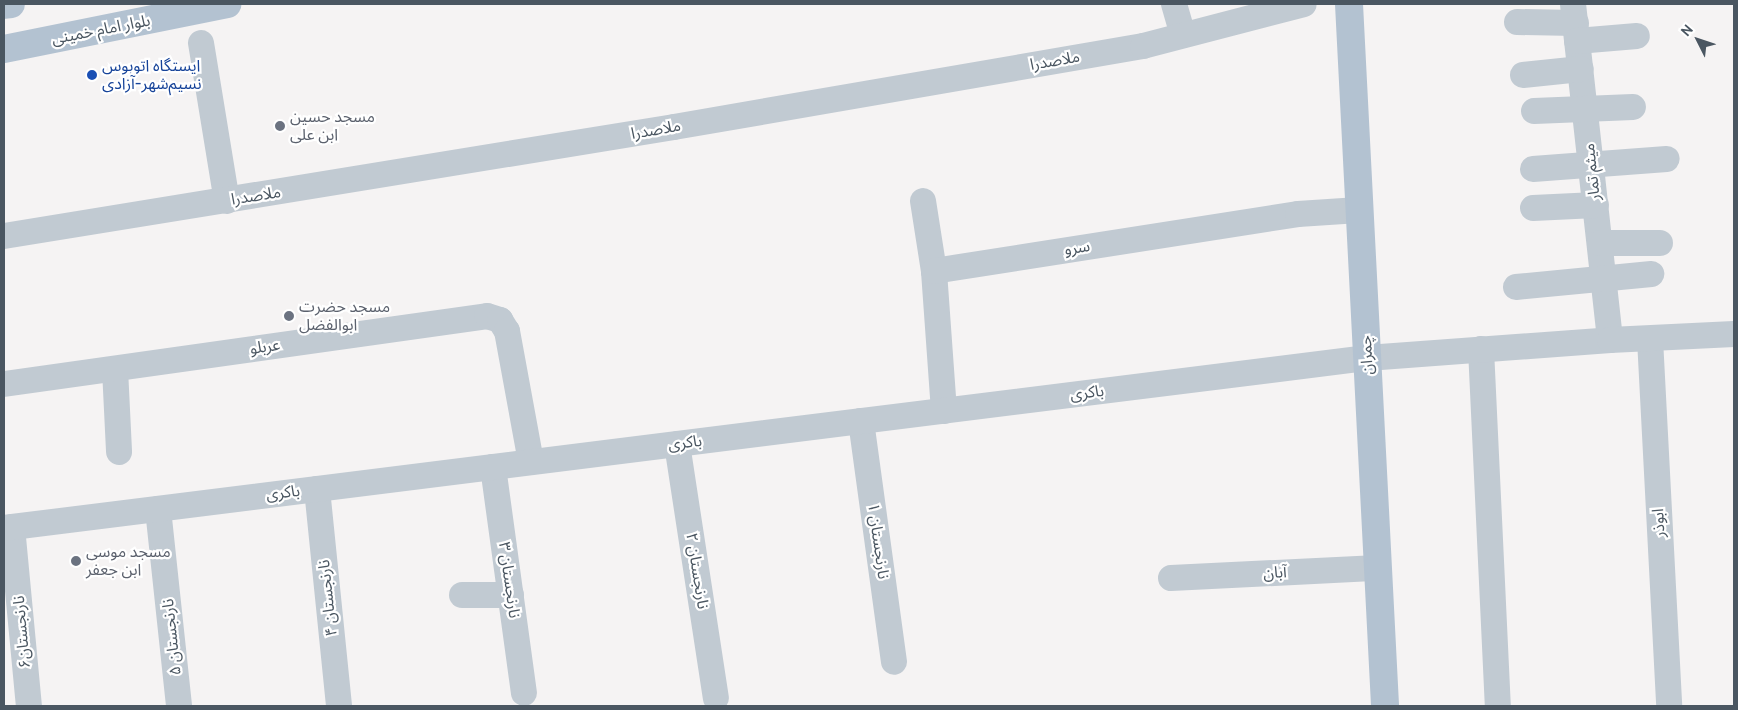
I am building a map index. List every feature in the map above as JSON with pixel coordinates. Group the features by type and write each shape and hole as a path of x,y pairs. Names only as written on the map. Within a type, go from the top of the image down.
{"main road":[{"path":"4,5 11,4"},
{"name":"بلوار امام خمینی","path":"4,50 228,4"},
{"name":"چمران","path":"1348,4 1385,706"}],"street":[{"path":"1174,4 1183,35"},
{"name":"ملاصدرا","path":"4,236 694,124 1143,46 1304,4"},
{"path":"1517,22 1575,23 1637,36"},
{"name":"میثم تمار","path":"1575,23 1610,340"},
{"path":"201,44 227,201"},
{"path":"1523,75 1580,69"},
{"path":"1534,111 1633,107"},
{"path":"1532,169 1667,159"},
{"path":"923,201 934,271 944,411"},
{"path":"1533,208 1596,205"},
{"name":"سرو","path":"934,271 1298,214 1359,210"},
{"path":"1600,242 1660,243"},
{"path":"1516,286 1651,274"},
{"name":"عربلو","path":"4,384 487,316 500,320 507,331 531,462"},
{"path":"1367,358 1610,340 1734,334"},
{"name":"ابوذر","path":"1650,339 1668,706"},
{"path":"1481,350 1498,706"},
{"name":"باکری","path":"8,528 1367,358"},
{"path":"114,369 119,452"},
{"name":"نارنجستان ۱","path":"861,421 894,662"},
{"name":"نارنجستان ۲","path":"677,444 716,698"},
{"name":"نارنجستان ۳","path":"493,467 524,693"},
{"name":"نارنجستان ۴","path":"317,489 339,706"},
{"name":"نارنجستان ۵","path":"158,509 180,706"},
{"name":"نارنجستان۶","path":"8,528 29,706"},
{"name":"آبان","path":"1172,578 1378,568"},
{"path":"462,594 511,595"}],"place":[{"name":"ایستگاه اتوبوس نسیم‌شهر-آزادی","path":"92,75"},
{"name":"مسجد حسین ابن علی","path":"280,126"},
{"name":"مسجد حضرت ابوالفضل","path":"289,316"},
{"name":"مسجد موسی ابن جعفر","path":"76,561"}]}
